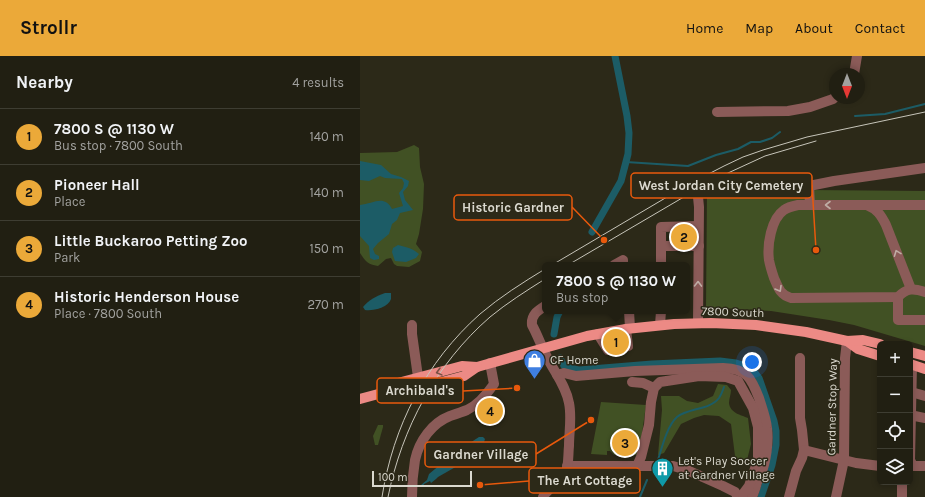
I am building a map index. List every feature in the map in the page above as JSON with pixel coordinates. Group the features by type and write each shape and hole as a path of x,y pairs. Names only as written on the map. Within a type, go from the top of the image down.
{"main road":[{"name":"7800 South","path":"382,393 394,384 462,366 477,366 490,363 598,334 660,325 698,323 771,326 847,341 863,340 877,343"},
{"name":"7800 South","path":"847,341 858,349 877,355"},
{"path":"913,353 925,356"},
{"name":"7800 South","path":"360,399 382,393 397,394 464,376 477,366"},
{"path":"913,366 925,369"}],"street":[{"path":"855,68 857,56"},
{"path":"717,112 788,110 810,107 829,100"},
{"path":"810,205 809,186 925,168"},
{"path":"698,197 698,323"},
{"path":"867,205 879,212 886,225 911,289"},
{"path":"886,225 896,205"},
{"path":"925,205 793,206 784,210 778,217 773,227 769,258 771,270 779,290 787,297 795,299 898,297 911,289 925,292"},
{"path":"661,262 661,227 698,226"},
{"path":"661,246 699,246"},
{"path":"898,297 898,320 925,320"},
{"path":"542,308 535,313 532,319 532,325 567,394 570,408 567,466 564,478 547,490 543,497"},
{"path":"598,334 608,350 628,346 628,314"},
{"path":"660,325 661,314"},
{"path":"412,325 418,377"},
{"name":"Gardner Stop Way","path":"836,497 844,460 847,341"},
{"path":"789,497 796,471 804,450 800,418 800,358"},
{"path":"412,497 415,460 424,438 431,429 442,420 471,408 490,390 494,384 490,363"},
{"path":"557,375 564,373 576,376 635,371 723,368 737,369 744,373 748,376 754,386 763,410 768,430 767,447 761,474 758,482 745,496"},
{"path":"637,466 641,457 649,425 654,388 660,382 699,376 726,376 738,381 753,408 758,427 758,460 745,496"},
{"path":"632,382 644,383 654,388"},
{"path":"913,393 925,396"},
{"path":"913,416 925,418"},
{"path":"910,449 910,460 912,466 925,466"},
{"path":"804,450 856,463 877,466"},
{"path":"567,466 668,466 682,468 745,496"},
{"path":"902,485 902,497"}],"green space":[{"path":"414,145 419,148 420,167 424,184 423,209 416,244 422,252 420,261 409,267 397,266 391,258 386,259 378,266 371,264 365,261 360,253 360,153 397,152"},
{"path":"808,190 925,191 925,346 913,342 913,341 908,341 854,325 829,320 771,311 706,307 707,192"},
{"path":"718,384 727,385 731,390 729,403 731,409 748,418 751,444 747,460 736,464 731,424 719,416 704,415 681,424 664,453 658,455 662,410 661,396 679,396 687,401 698,403 713,396"},
{"path":"601,402 646,405 639,455 614,455 610,451 607,451 607,455 591,454"},
{"path":"378,425 383,425 383,427 378,445 375,445 373,436"}],"water":[{"path":"360,161 381,165 391,174 409,181 408,186 403,192 405,200 413,210 400,213 397,220 392,224 389,234 373,249 375,254 379,256 379,259 374,260 370,258 369,246 360,236 360,205 382,201 389,204 392,209 403,206 399,193 403,188 404,183 402,179 385,178 380,176 369,181 360,180"},
{"path":"398,245 411,249 419,254 416,258 406,262 395,261 392,252 393,248"},
{"path":"385,293 391,293 391,299 387,305 372,310 365,310 363,307 368,302"},
{"path":"479,437 483,437 485,439 484,442 465,453 464,460 459,465 438,477 431,483 430,481 421,487 421,485 427,480 429,474 447,461 446,459 451,459 462,448"}],"waterway":[{"path":"592,232 621,181 628,154 629,133 627,116 615,56"},
{"path":"855,116 885,114 925,104"},
{"path":"626,162 688,166 716,155 738,149 751,142 760,142 772,138 780,132"},
{"path":"554,334 558,314"},
{"path":"560,358 564,366 579,370 652,364 720,361 736,363 749,367 759,378 776,431 776,445 772,465 761,497"},
{"path":"658,460 663,443 673,421 682,414 705,407 715,402 720,397 724,387"},
{"path":"640,497 647,480"}],"tram line":[{"path":"557,262 689,184 743,157 807,137 925,112"},
{"path":"573,262 694,191 728,173 765,156 816,141"},
{"path":"382,497 394,445 415,397 428,374 443,353 480,314 511,290 542,271"},
{"path":"388,497 402,446 412,422 438,376 453,355 490,317 542,281"}],"place":[{"name":"Pioneer Hall","path":"684,237"},
{"name":"Historic Gardner","path":"604,240"},
{"name":"West Jordan City Cemetery","path":"816,250"},
{"name":"7800 S @ 1130 W","path":"616,342"},
{"name":"CF Home","path":"534,380"},
{"name":"Archibald's","path":"517,388"},
{"name":"Historic Henderson House","path":"490,411"},
{"name":"Gardner Village","path":"591,420"},
{"name":"Little Buckaroo Petting Zoo","path":"625,443"},
{"name":"The Art Cottage","path":"480,485"},
{"name":"Let's Play Soccer at Gardner Village","path":"663,488"}]}
